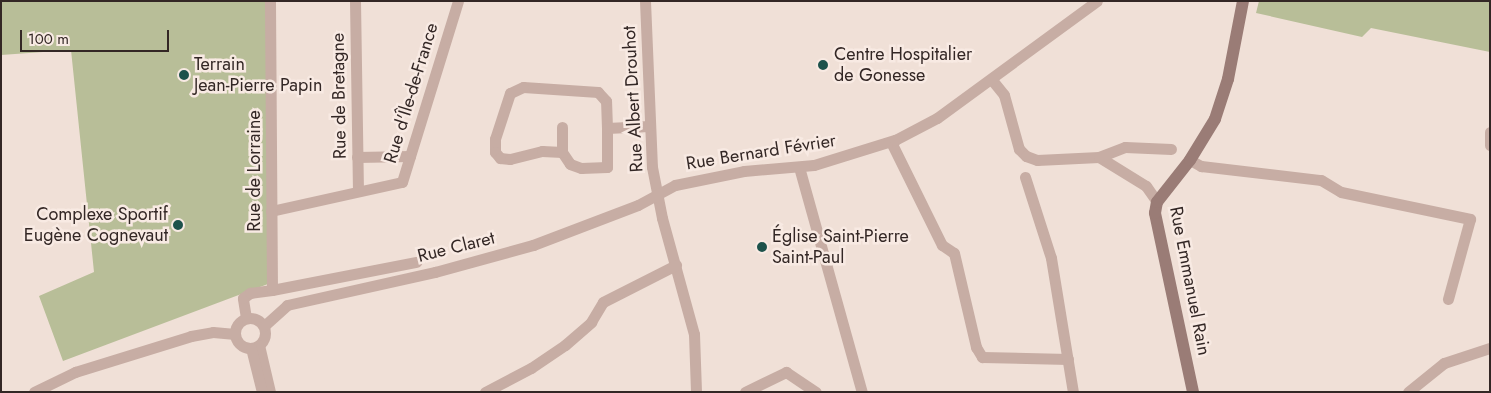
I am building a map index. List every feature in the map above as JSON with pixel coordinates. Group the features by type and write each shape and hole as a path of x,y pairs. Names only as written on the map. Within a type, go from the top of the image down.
{"street":[{"name":"Rue de Lorraine","path":"270,1 272,290"},
{"name":"Rue de Bretagne","path":"355,1 358,190"},
{"name":"Rue d'Île-de-France","path":"272,211 358,190 402,182 458,1"},
{"name":"Rue Albert Drouhot","path":"645,1 649,126 657,194 694,334 696,392"},
{"name":"Rue Bernard Février","path":"657,194 693,180 744,171 799,167 891,142 937,118 992,80 1097,1"},
{"path":"1157,202 1190,160 1223,100 1243,1"},
{"path":"992,80 1004,95 1019,149 1026,156 1037,160 1099,157 1125,147 1171,149"},
{"path":"562,127 562,152 570,164 581,168 607,167 606,101 598,92 515,88 510,93 495,139 495,152 500,158 510,159 542,151 562,152"},
{"path":"607,128 649,126"},
{"path":"1490,132 1490,145"},
{"path":"891,142 934,231 942,245 954,253 976,347 982,357 1068,359"},
{"path":"357,157 410,156"},
{"name":"Rue Emmanuel Rain","path":"1099,157 1146,186 1157,202 1155,213 1194,392"},
{"path":"1190,160 1201,166 1321,180 1341,192 1470,220 1448,299"},
{"path":"799,167 862,392"},
{"path":"1025,177 1050,258 1073,392"},
{"name":"Rue Claret","path":"264,326 287,305 435,272 533,245 587,226 657,194"},
{"path":"246,318 243,298 250,293 416,262"},
{"path":"484,392 531,368 565,346 591,322 603,302 676,265"},
{"path":"246,318 259,321 264,326 265,336 255,347"},
{"path":"246,318 236,327 235,334 239,344 255,347"},
{"path":"34,392 75,372 191,336 213,332 235,334"},
{"path":"255,347 262,392"},
{"path":"255,347 270,392"},
{"path":"1408,392 1454,358 1490,348"},
{"path":"745,392 786,372 816,392"}],"green space":[{"name":"Complexe Sportif Eugène Cognevaut","path":"1,1 267,1 268,284 63,361 39,296 94,272 71,50 1,55"},
{"path":"1259,1 1490,1 1490,52 1371,28 1362,37 1256,13"}],"place":[{"name":"Centre Hospitalier de Gonesse","path":"823,65"},
{"name":"Terrain Jean-Pierre Papin","path":"184,75"},
{"name":"Complexe Sportif Eugène Cognevaut","path":"178,225"},
{"name":"Église Saint-Pierre Saint-Paul","path":"762,247"}]}
